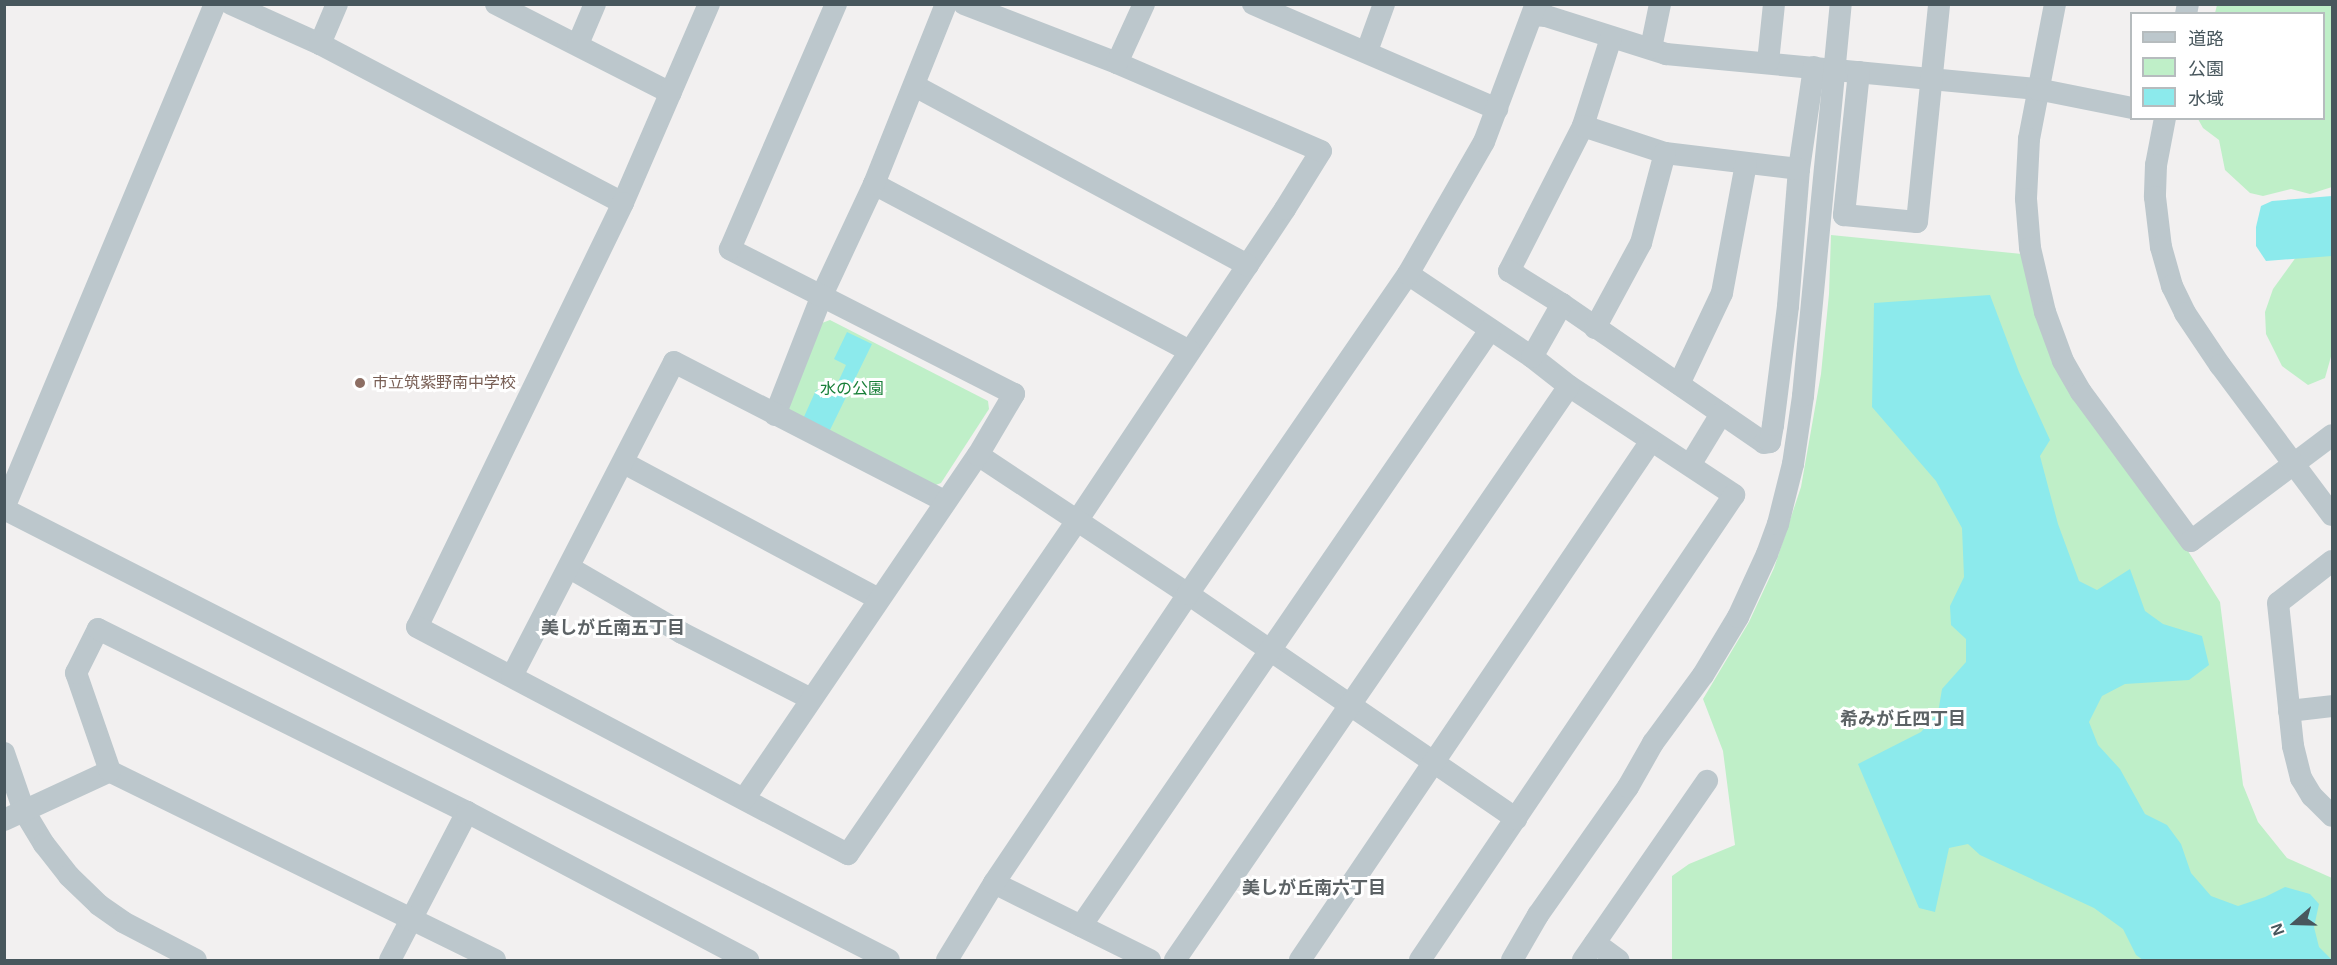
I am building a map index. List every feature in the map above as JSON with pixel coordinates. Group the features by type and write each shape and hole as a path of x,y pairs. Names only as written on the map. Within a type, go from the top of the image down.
{"street":[{"path":"215,4 4,509 889,960"},
{"path":"231,4 320,44 623,203"},
{"path":"320,44 337,4"},
{"path":"496,4 672,93"},
{"path":"578,44 595,4"},
{"path":"709,4 623,203 417,627 848,854 1077,521 1248,265 1321,151 1117,63 964,4"},
{"path":"744,799 978,455 1014,394 730,249 836,4"},
{"path":"775,415 822,295 874,184 915,86 946,4"},
{"path":"1117,63 1144,4"},
{"path":"1252,4 1497,109"},
{"path":"1366,51 1384,4"},
{"path":"1651,48 1660,4"},
{"path":"1768,62 1774,4"},
{"path":"1611,38 1583,126 1509,271 1562,304 1764,443 1770,442 1788,306 1799,169 1841,4"},
{"path":"1859,72 1844,215 1917,222 1939,4"},
{"path":"2055,4 2029,139 2026,199 2030,248 2052,332 2063,361 2081,392 2191,542 2332,435"},
{"path":"947,960 994,882 1408,274 1484,142 1534,10 1611,38 1666,54 2037,89 2130,108"},
{"path":"1512,960 1538,915 1628,787 1653,742 1703,675 1738,617 1771,544 1793,464 1803,396 1824,68"},
{"path":"915,86 1248,265"},
{"path":"2164,120 2156,165 2155,197 2161,247 2172,286 2185,313 2220,364 2332,515"},
{"path":"1583,126 1665,153 1799,169"},
{"path":"1595,328 1641,243 1665,153"},
{"path":"1680,384 1722,293 1746,164"},
{"path":"874,184 1189,351"},
{"path":"1408,274 1532,357 1569,386 1734,495 1420,960"},
{"path":"1532,357 1562,304"},
{"path":"1081,926 1490,330"},
{"path":"512,676 570,568 674,362 945,501"},
{"path":"1175,960 1569,386"},
{"path":"1690,465 1721,414"},
{"path":"1300,960 1651,441"},
{"path":"978,455 1188,594 1516,819"},
{"path":"624,463 879,599"},
{"path":"2332,561 2278,603 2293,746 2301,778 2312,796 2332,816"},
{"path":"570,568 682,633 811,699"},
{"path":"495,960 110,771 76,673 98,629 466,812 747,960"},
{"path":"2289,711 2332,706"},
{"path":"4,753 14,816 44,844 69,876 99,905 123,922 196,960"},
{"path":"14,816 110,771"},
{"path":"1618,960 1589,952 1707,781"},
{"path":"390,960 466,812"},
{"path":"994,882 1150,960"}],"green space":[{"path":"2217,5 2332,5 2332,187 2310,194 2291,189 2263,196 2250,193 2225,170 2219,140 2203,128 2199,120 2325,120 2325,12 2215,12"},
{"path":"1831,235 2022,254 2034,306 2220,602 2243,785 2258,822 2287,858 2332,878 2332,960 1672,960 1672,876 1689,864 1735,845 1723,751 1703,699 1749,622 1774,568 1801,487 1821,374 1829,294"},
{"path":"2332,242 2332,353 2325,378 2308,385 2282,366 2266,334 2265,312 2273,289 2304,246"},
{"name":"水の公園","path":"830,320 988,401 989,409 941,483 933,486 790,415 787,407 822,323"}],"water":[{"path":"2332,196 2332,256 2266,261 2256,246 2256,227 2261,206 2272,201"},
{"path":"1990,295 2019,372 2050,440 2040,456 2058,524 2079,581 2097,590 2130,569 2145,611 2163,624 2202,636 2209,665 2189,680 2125,684 2102,696 2089,722 2098,745 2120,769 2145,814 2167,825 2181,844 2191,873 2211,896 2238,906 2285,887 2310,894 2319,904 2314,927 2319,947 2332,960 2143,960 2136,955 2123,929 2094,908 1980,855 1968,844 1949,848 1935,912 1919,908 1858,764 1921,732 1938,713 1942,689 1966,662 1966,639 1951,625 1950,606 1964,577 1962,528 1936,481 1872,407 1874,303"},
{"path":"847,332 872,344 829,432 803,419 816,390 831,397 846,365 834,359"}],"place":[{"name":"市立筑紫野南中学校","path":"360,383"}],"district":[{"name":"美しが丘南五丁目","path":"613,628"},
{"name":"希みが丘四丁目","path":"1903,719"},
{"name":"美しが丘南六丁目","path":"1314,888"}]}
